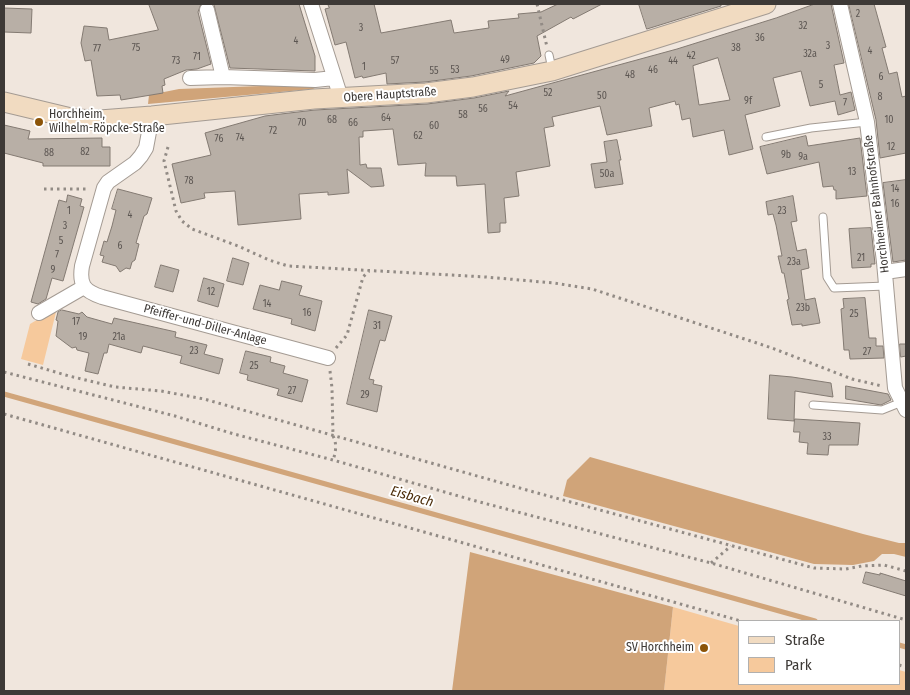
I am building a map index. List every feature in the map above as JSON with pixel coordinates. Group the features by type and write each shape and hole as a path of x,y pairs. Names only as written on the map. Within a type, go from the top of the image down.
{"main road":[{"name":"Obere Hauptstraße","path":"4,102 75,119 100,120 305,100 445,91 517,80 551,63 766,4"}],"street":[{"path":"311,4 341,98"},
{"name":"Horchheimer Bahnhofstraße","path":"840,4 867,122 886,279 895,388 904,406"},
{"path":"207,10 223,77"},
{"name":"Obere Hauptstraße","path":"190,78 223,77 315,80 334,78"},
{"path":"39,313 84,287 81,276 82,266 103,190 108,182 135,163 141,156 146,148 152,116"},
{"path":"886,279 906,269"},
{"name":"Pfeiffer-und-Diller-Anlage","path":"84,287 90,293 102,297 328,358"}],"lane":[{"name":"Horchheimer Bahnhofstraße","path":"766,137 811,128 867,122"},
{"name":"Horchheimer Bahnhofstraße","path":"823,217 828,277 834,288 886,279"},
{"path":"813,405 882,410 904,406"}],"path":[{"path":"537,4 551,63"},
{"path":"168,147 164,161 176,211 182,221 192,229 288,266 496,278 554,283 592,290 772,348 852,379 895,388"},
{"path":"44,189 103,190"},
{"path":"328,358 347,335 363,277 370,271"},
{"path":"28,364 68,376 115,386 183,394 814,568 846,569 884,565 906,571"},
{"path":"4,372 175,416 476,500 711,562 906,620"},
{"path":"332,388 333,436 336,440 333,460"},
{"path":"4,414 738,620"},
{"path":"711,562 731,545"}],"green space":[{"path":"57,308 43,365 21,359 30,324"},
{"name":"SV Horchheim","path":"673,607 738,626 738,685 900,685 900,670 906,672 906,691 664,691"}],"shaded area":[{"path":"315,84 319,86 313,89 148,104 149,95 179,89"},
{"path":"590,457 863,534 906,543 906,557 882,554 874,561 853,565 814,564 563,496 567,480"},
{"path":"470,552 673,607 664,691 452,691"}],"building":[{"path":"149,4 201,4 198,12 211,64 197,69 186,70 164,79 163,93 121,100 120,95 97,96 91,60 85,61 81,43 84,26 107,28 109,40 158,30"},
{"path":"299,4 315,56 315,71 230,68 214,5"},
{"path":"328,4 374,4 381,33 451,20 454,33 489,28 488,21 519,18 518,14 541,12 558,4 602,4 573,19 571,17 537,36 541,56 534,63 471,76 425,82 387,84 386,73 355,78 346,42 335,45 325,9 329,8"},
{"path":"639,4 721,4 721,6 647,29"},
{"path":"815,4 831,4 844,63 834,65 840,95 851,92 855,110 838,115 835,101 810,106 801,71 773,78 780,106 745,115 753,149 729,155 724,130 693,137 690,118 682,120 679,104 676,105 675,101 649,108 652,126 607,135 600,106 552,117 554,126 544,128 550,166 516,172 519,196 504,198 506,223 500,223 500,232 488,233 485,184 457,186 456,176 425,176 426,163 398,165 393,129 363,131 363,137 359,137 360,165 366,164 367,168 381,168 384,186 371,187 347,169 349,193 328,195 328,192 299,194 301,219 238,225 235,191 204,193 205,198 181,203 172,164 211,155 205,133 265,116 281,114 315,110 427,104 509,91 505,96 677,49","holes":["718,58 730,100 699,105 693,66"]},
{"path":"849,4 874,4 886,47 882,48 889,74 897,72 902,97 906,96 906,153 880,158 876,120"},
{"path":"4,8 32,9 31,33 4,32"},
{"path":"4,125 30,131 28,139 102,138 102,147 110,147 110,166 43,166 43,163 4,153"},
{"path":"806,136 808,146 860,138 867,196 836,199 836,190 834,190 833,186 823,187 819,162 767,174 760,147"},
{"path":"617,140 623,184 595,188 591,164 607,162 604,142"},
{"path":"906,180 906,260 893,262 883,183"},
{"path":"118,189 152,198 147,214 144,216 136,243 139,244 135,260 132,262 130,269 126,268 120,272 116,266 102,262 104,256 100,255 104,241 107,242 112,226 116,210 112,209"},
{"path":"68,195 82,199 80,206 84,207 63,281 52,278 46,299 38,304 31,302 59,200 66,202"},
{"path":"793,196 797,221 791,222 797,251 806,249 809,268 801,270 805,300 815,298 820,323 802,326 802,324 792,325 784,273 782,273 778,256 782,256 776,225 773,214 768,215 766,202"},
{"path":"871,228 875,264 871,264 871,267 852,268 849,229"},
{"path":"233,258 249,263 243,285 227,281"},
{"path":"161,265 179,270 173,292 155,287"},
{"path":"204,278 224,284 218,307 198,301"},
{"path":"282,281 302,286 299,295 322,301 315,331 291,324 292,319 253,309 260,285 279,290"},
{"path":"865,298 869,338 876,338 876,346 883,346 884,358 850,359 849,350 844,350 841,309 844,308 843,299"},
{"path":"62,310 79,314 82,312 87,317 112,324 114,318 176,332 175,337 207,345 204,354 223,359 219,374 180,363 182,356 143,346 141,353 109,344 107,353 104,353 98,374 85,371 89,353 77,350 76,347 72,348 56,336 58,321 56,320 58,312"},
{"path":"369,310 392,316 385,341 380,340 369,379 374,380 373,384 382,386 377,412 347,404"},
{"path":"900,344 906,344 906,356 901,357"},
{"path":"246,351 271,357 270,362 285,366 283,373 308,380 302,402 277,395 279,389 247,380 248,375 240,373"},
{"path":"770,375 831,383 833,397 795,391 794,421 768,419"},
{"path":"846,386 888,394 891,400 881,405 846,399"},
{"path":"795,419 860,423 858,445 829,445 828,455 807,454 808,443 799,442 800,432 794,432"},
{"path":"866,572 880,575 880,573 906,581 906,596 863,583"}],"waterway":[{"name":"Eisbach","path":"4,394 811,620"},
{"name":"Eisbach","path":"900,645 906,647"}],"place":[{"name":"Horchheim, Wilhelm-Röpcke-Straße","path":"39,122"},
{"name":"SV Horchheim","path":"704,648"}]}
